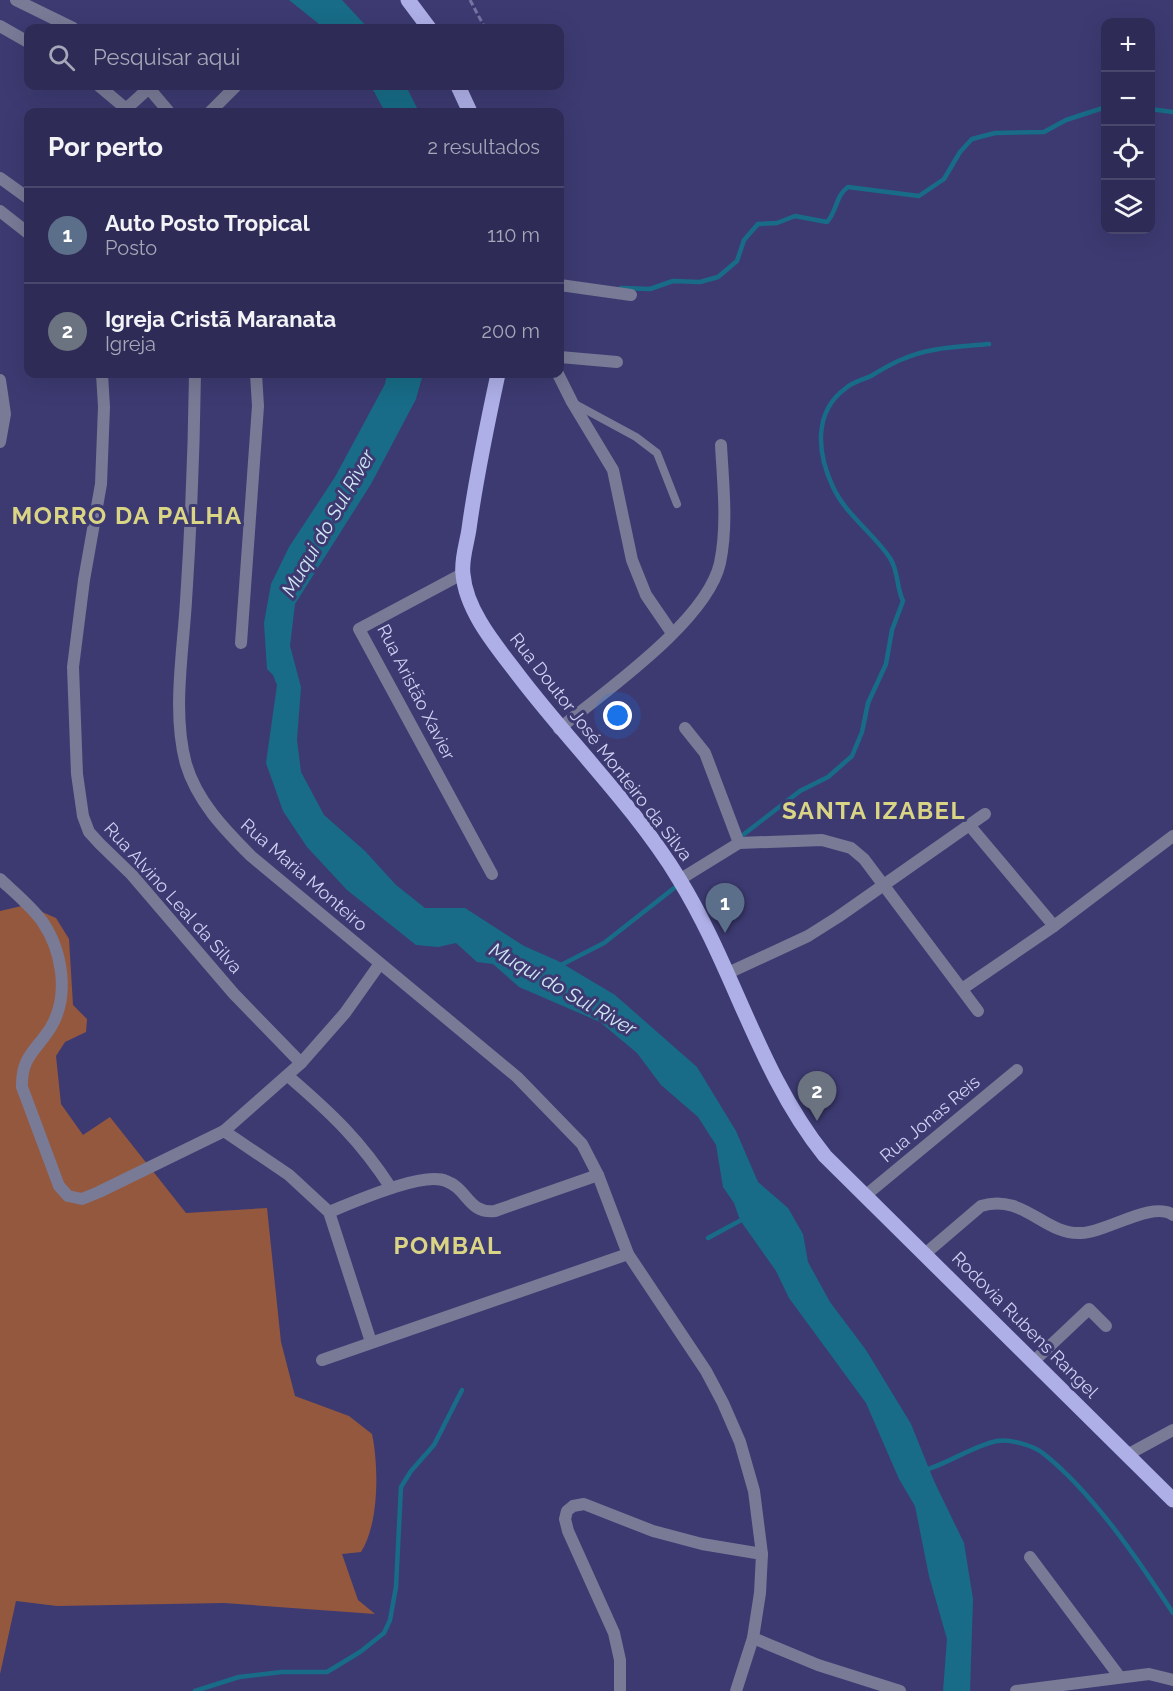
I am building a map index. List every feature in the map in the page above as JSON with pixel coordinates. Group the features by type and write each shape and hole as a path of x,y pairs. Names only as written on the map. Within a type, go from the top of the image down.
{"main road":[{"path":"408,0 426,24"},
{"path":"460,90 468,108"},
{"name":"Rua Doutor José Monteiro da Silva","path":"497,378 475,481 462,574 470,600 482,624 559,729 600,775 680,880 728,973 786,1099 808,1134 850,1178"},
{"name":"Rodovia Rubens Rangel","path":"850,1178 1173,1500"}],"street":[{"path":"16,0 65,24"},
{"path":"0,26 24,40"},
{"path":"104,90 126,108"},
{"path":"130,108 145,90"},
{"path":"151,90 166,108"},
{"path":"214,108 232,90"},
{"path":"0,178 24,195"},
{"path":"0,211 24,229"},
{"path":"564,286 631,295"},
{"path":"564,357 617,362"},
{"name":"Rua Alvino Leal da Silva","path":"102,378 104,406 101,484 84,580 73,667 77,774 83,816 89,832 132,875 234,994 301,1063"},
{"name":"Rua Maria Monteiro","path":"195,378 191,522 181,688 181,733 186,763 194,785 225,830 250,855 517,1077 562,1120 582,1144 598,1175 628,1254 706,1371 740,1442 754,1491 762,1554 753,1638 736,1691"},
{"path":"242,643 258,406 256,378"},
{"path":"560,378 613,470 632,561 646,595 672,633"},
{"path":"0,380 5,414 0,442"},
{"path":"559,729 672,633 706,597 720,564 724,512 721,444"},
{"name":"Rua Aristão Xavier","path":"462,574 359,628 492,874"},
{"path":"685,728 705,753 739,843"},
{"path":"728,973 808,936 884,886 985,814"},
{"path":"970,826 1054,926"},
{"path":"962,989 1054,926 1173,836"},
{"path":"680,880 739,843 822,840 840,843 864,859 978,1011"},
{"path":"0,879 42,920 54,942 61,968 61,1003 52,1026 24,1063 22,1080 59,1186 68,1196 82,1199 99,1192 224,1131 301,1063 345,1013 380,965"},
{"name":"Rua Jonas Reis","path":"866,1195 1017,1070"},
{"path":"288,1076 342,1122 369,1153 391,1188"},
{"path":"224,1131 289,1175 329,1212 371,1342"},
{"path":"329,1212 391,1188 439,1178 457,1187 477,1209 485,1212 598,1175"},
{"path":"926,1253 981,1206 990,1203 1010,1204 1059,1228 1080,1233 1107,1227 1150,1212 1159,1211 1173,1215"},
{"path":"322,1360 628,1254"},
{"path":"1034,1361 1089,1310 1106,1326"},
{"path":"1127,1455 1173,1430"},
{"path":"620,1691 620,1660 614,1633 568,1531 565,1519 567,1511 584,1504 653,1531 702,1544 762,1554"},
{"path":"1030,1557 1119,1676"},
{"path":"753,1638 883,1689 900,1691"},
{"path":"1016,1691 1119,1676 1149,1674 1173,1680"}],"lane":[{"path":"572,402 636,437 657,453 677,504"}],"path":[{"path":"470,0 483,24"}],"shaded area":[{"path":"26,905 56,918 69,939 73,1005 87,1019 86,1032 65,1042 56,1056 61,1104 83,1135 110,1117 186,1213 267,1208 281,1342 295,1396 349,1416 372,1434 376,1462 376,1495 371,1526 361,1552 342,1554 358,1600 375,1614 224,1603 57,1606 16,1601 0,1674 0,911"}],"water":[{"path":"289,0 342,0 364,24 319,24"},
{"path":"373,90 408,90 417,108 383,108"},
{"name":"Muqui do Sul River","path":"386,378 422,378 416,399 371,484 295,604 290,646 301,687 297,740 301,772 324,815 365,851 396,885 425,908 465,908 524,946 558,961 615,995 697,1067 736,1131 758,1182 788,1208 803,1234 808,1262 830,1302 866,1350 911,1424 934,1481 964,1543 973,1599 970,1691 943,1691 947,1639 929,1576 915,1506 899,1479 866,1403 789,1298 776,1271 740,1220 734,1203 723,1187 716,1145 698,1117 661,1085 637,1053 600,1022 519,987 493,964 477,962 456,943 438,947 416,945 347,890 307,847 283,811 266,763 277,685 273,675 267,669 264,623 271,584 289,547 335,477"}],"waterway":[{"path":"621,288 650,289 673,281 700,282 718,277 737,261 744,240 758,224 777,223 795,216 827,222 841,194 848,187 919,196 944,179 960,152 972,139 995,133 1044,132 1066,120 1101,109"},
{"path":"1155,110 1173,112"},
{"path":"739,838 800,791 828,777 852,756 862,732 868,703 886,664 892,630 903,601 890,558 852,515 833,487 821,447 823,421 828,409 835,398 849,386 913,355 934,350 989,344"},
{"name":"Muqui do Sul River","path":"559,966 604,943 678,885"},
{"path":"708,1238 745,1218"},
{"path":"195,1691 239,1677 282,1672 327,1672 360,1652 384,1633 390,1620 396,1587 401,1487 411,1471 434,1445 462,1390"},
{"path":"925,1470 997,1441 1021,1443 1034,1448 1062,1470 1097,1508 1130,1550 1173,1613"}],"place":[{"name":"Auto Posto Tropical","path":"725,933"},
{"name":"Igreja Cristã Maranata","path":"817,1121"}],"district":[{"name":"MORRO DA PALHA","path":"127,516"},
{"name":"SANTA IZABEL","path":"874,811"},
{"name":"POMBAL","path":"448,1246"}]}
